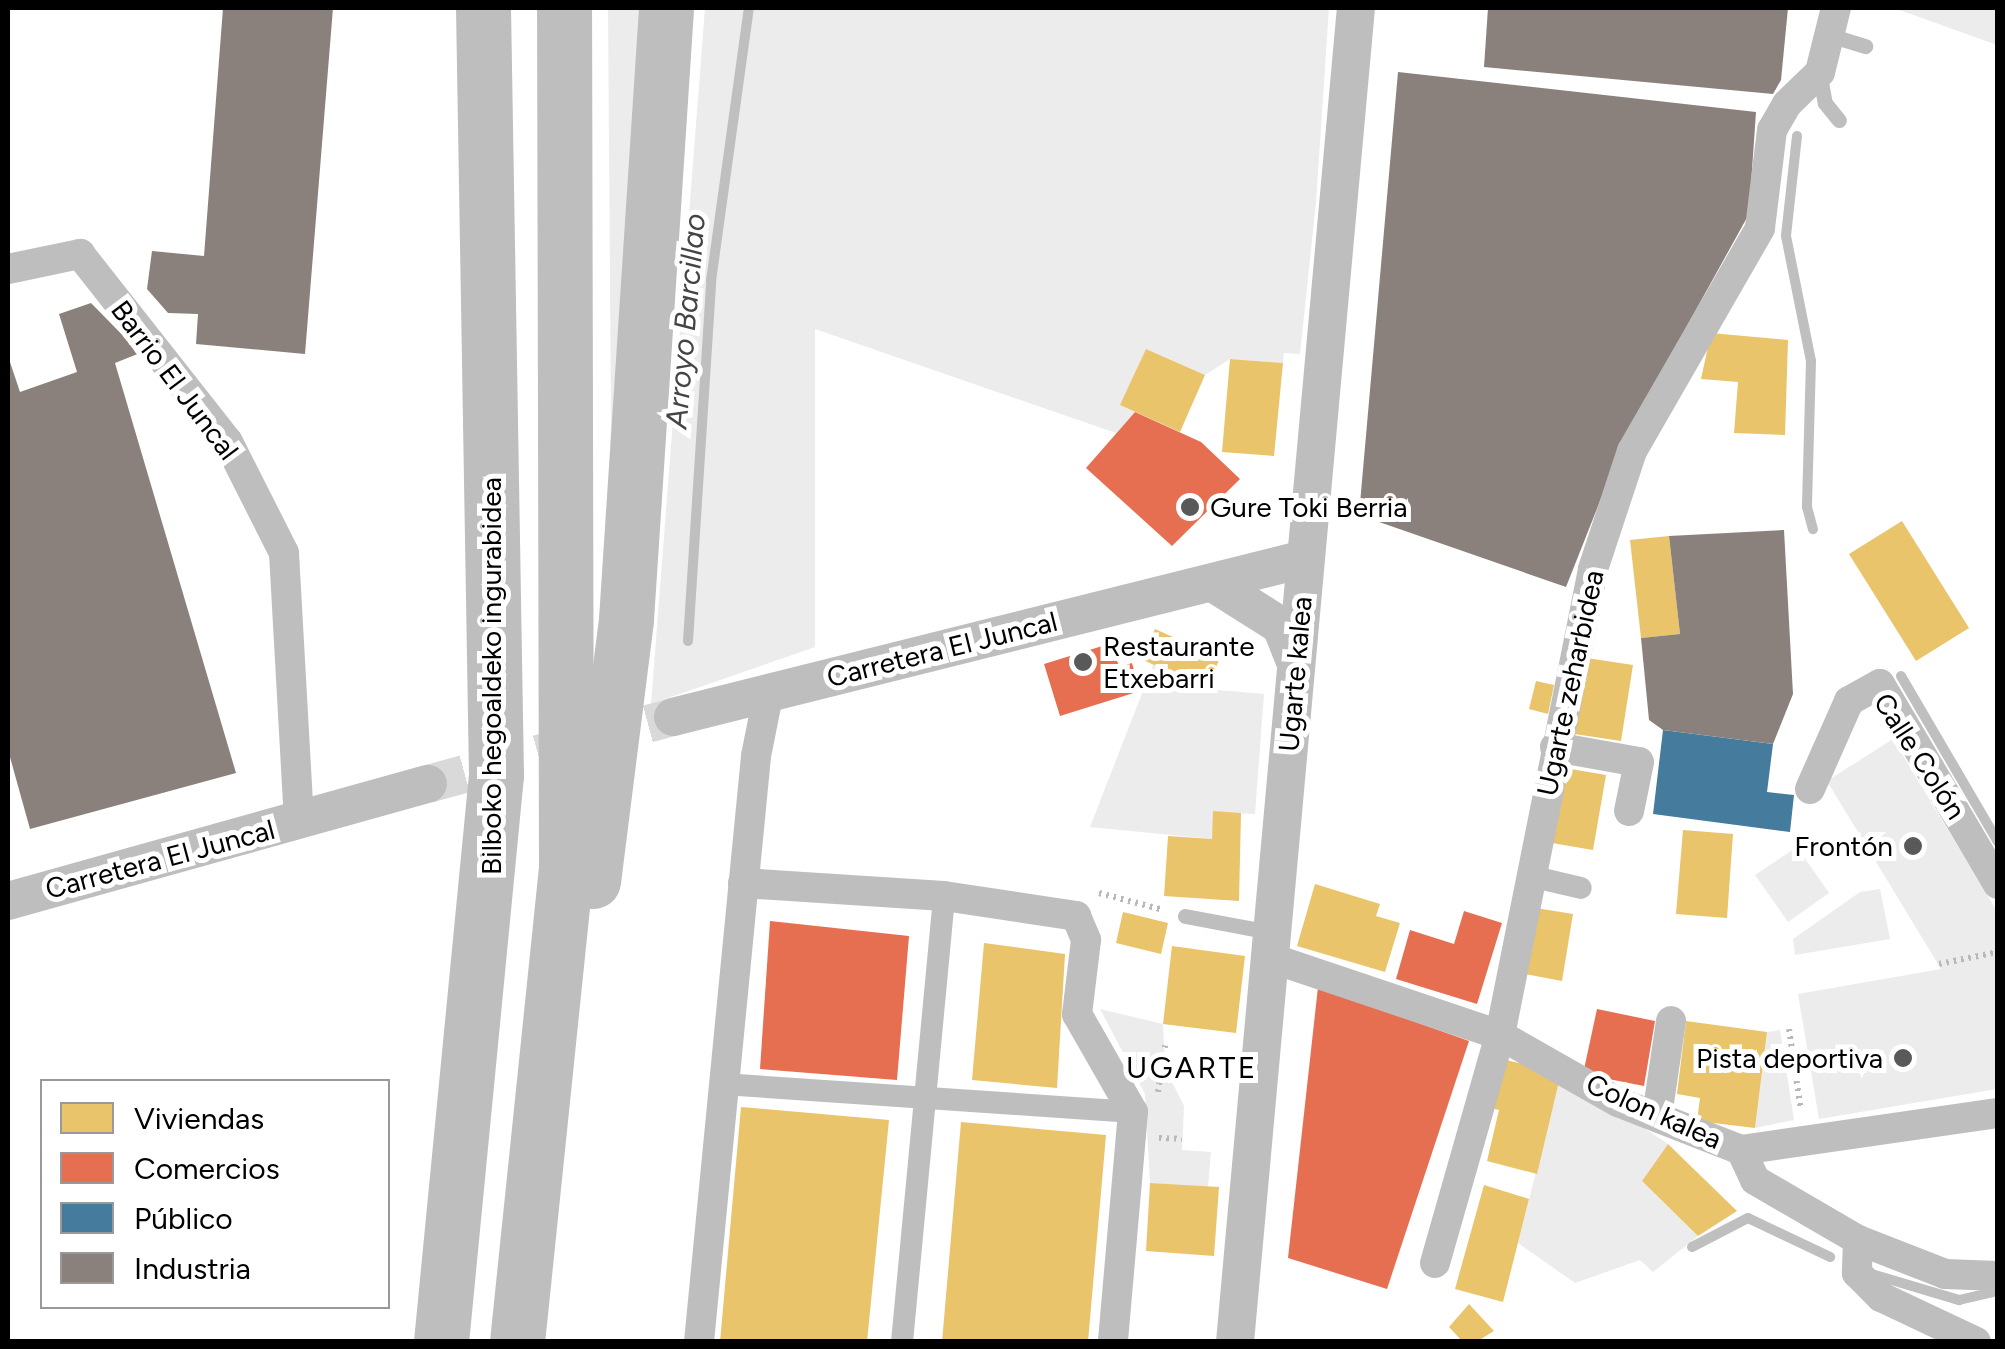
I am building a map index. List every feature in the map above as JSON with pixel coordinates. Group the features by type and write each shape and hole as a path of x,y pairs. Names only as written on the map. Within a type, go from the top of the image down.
{"highway":[{"name":"Bilboko hegoaldeko ingurabidea","path":"440,1342 496,774 482,8"},
{"path":"517,1342 541,1133 566,846 564,8"},
{"path":"541,1133 602,839 626,620 666,8"}],"street":[{"name":"Ugarte kalea","path":"1235,1342 1356,8"},
{"path":"1820,72 1833,21"},
{"name":"Ugarte zeharbidea","path":"1435,1264 1500,1034 1554,747 1593,569 1632,450 1760,228 1772,130 1787,104 1820,72"},
{"name":"Barrio El Juncal","path":"8,269 80,254 228,442 284,554 299,820"},
{"name":"Carretera El Juncal","path":"673,718 1304,559"},
{"path":"1213,583 1281,626 1296,664"},
{"name":"Calle Colón","path":"1810,789 1850,701 1880,684 1998,884"},
{"path":"699,1342 743,883 769,691"},
{"path":"1554,747 1639,762 1629,810"},
{"name":"Carretera El Juncal","path":"8,901 428,784"},
{"path":"1530,876 1581,888"},
{"path":"743,883 944,896 1076,916 1086,940 1077,1014 1133,1112 1113,1342"},
{"path":"902,1342 944,896"},
{"name":"Colon kalea","path":"1272,945 1500,1034 1618,1102 1741,1150 1998,1113"},
{"path":"1656,1116 1670,1021"},
{"path":"723,1084 1133,1112"},
{"path":"1741,1150 1755,1180 1858,1240 1945,1274 1998,1276"},
{"path":"1858,1240 1857,1273 1882,1297 1976,1342"}],"lane":[{"path":"1833,21 1865,46"},
{"path":"1820,72 1820,91 1839,120"},
{"path":"1185,916 1272,945"}],"path":[{"path":"1113,896 1185,916"},
{"path":"1939,964 1998,952"},
{"path":"1789,1029 1803,1123 1791,1143"}],"shaded area":[{"path":"608,8 653,8 608,553 611,421"},
{"path":"705,8 1329,8 1316,202 1300,354 1284,353 1283,363 1230,359 1205,375 1146,349 1121,405 1135,412 1116,433 815,329 815,647 651,704"},
{"path":"1894,8 1997,8 1997,45"},
{"path":"1153,665 1206,689 1264,694 1255,814 1214,812 1212,839 1090,827"},
{"path":"1893,739 1997,911 1997,1089 1819,1119 1798,994 1941,969 1827,781"},
{"path":"1797,847 1829,893 1788,922 1755,875"},
{"path":"1880,889 1890,939 1795,955 1793,939 1860,892"},
{"path":"1100,1009 1163,1024 1165,1068 1184,1106 1182,1150 1211,1152 1208,1187 1150,1183 1145,1094"},
{"path":"1780,1030 1794,1120 1755,1128 1767,1032"},
{"path":"1561,1073 1668,1144 1642,1181 1698,1236 1653,1272 1640,1260 1575,1283 1518,1243"}],"building: Viviendas":[{"path":"1711,333 1788,340 1785,435 1734,433 1738,382 1701,379"},
{"path":"1146,349 1205,375 1180,432 1120,405"},
{"path":"1230,359 1283,363 1274,456 1222,452"},
{"path":"1902,521 1969,628 1916,661 1849,554"},
{"path":"1669,536 1680,634 1641,638 1630,540"},
{"path":"1155,629 1220,658 1206,689 1141,659"},
{"path":"1580,657 1633,665 1621,741 1568,733"},
{"path":"1536,681 1554,685 1548,714 1529,709"},
{"path":"1565,768 1606,775 1593,850 1552,843"},
{"path":"1213,811 1241,813 1239,901 1164,896 1168,836 1212,839"},
{"path":"1683,830 1733,834 1727,918 1676,914"},
{"path":"1315,884 1380,904 1376,916 1400,923 1385,972 1297,946"},
{"path":"1536,908 1573,914 1562,981 1525,974"},
{"path":"1123,912 1168,923 1161,954 1116,943"},
{"path":"984,943 1065,954 1057,1088 972,1080"},
{"path":"1172,946 1245,956 1236,1033 1163,1024"},
{"path":"1686,1021 1767,1032 1755,1128 1697,1121 1700,1098 1677,1094"},
{"path":"1494,1057 1561,1073 1537,1174 1487,1161 1499,1110 1482,1106"},
{"path":"741,1107 889,1120 867,1342 720,1342"},
{"path":"961,1122 1106,1135 1088,1342 942,1342"},
{"path":"1668,1144 1737,1211 1698,1236 1642,1181"},
{"path":"1150,1183 1219,1187 1214,1256 1146,1251"},
{"path":"1484,1185 1529,1199 1503,1302 1455,1289"},
{"path":"1469,1304 1494,1331 1476,1342 1463,1342 1449,1327"}],"building: Comercios":[{"path":"1135,412 1201,442 1240,479 1172,546 1086,468"},
{"path":"1112,643 1119,667 1132,663 1140,691 1060,716 1044,664"},
{"path":"1464,911 1502,923 1477,1004 1396,979 1410,930 1454,944"},
{"path":"770,921 909,936 897,1080 760,1069"},
{"path":"1318,987 1469,1041 1387,1289 1288,1258"},
{"path":"1597,1009 1655,1021 1644,1086 1583,1074"}],"building: Público":[{"path":"1663,730 1773,744 1767,792 1794,795 1790,832 1653,814"}],"building: Industria":[{"path":"223,8 333,8 305,354 196,344 198,314 168,313 147,289 152,251 204,256"},
{"path":"1488,8 1788,8 1781,80 1773,94 1484,67"},
{"path":"1398,72 1756,112 1749,214 1625,438 1566,587 1359,515"},
{"path":"91,303 140,353 115,363 236,773 30,829 8,750 8,356 20,392 77,372 59,314"},
{"path":"1784,530 1793,694 1773,744 1663,730 1649,720 1641,638 1680,634 1669,536"}],"waterway":[{"name":"Arroyo Barcillao","path":"688,641 711,281 749,8"},
{"path":"1797,136 1786,236 1811,361 1807,507 1813,529"},
{"path":"1901,676 1998,842"},
{"name":"Arroyo Barcillao","path":"1692,1247 1748,1218 1830,1257"},
{"name":"Arroyo Barcillao","path":"1875,1275 1959,1300 1998,1291"}],"tunnel":[{"path":"428,784 673,717"}],"place":[{"name":"Gure Toki Berria","path":"1190,507"},
{"name":"Restaurante Etxebarri","path":"1083,662"},
{"name":"Frontón","path":"1913,846"},
{"name":"Pista deportiva","path":"1903,1058"}],"district":[{"name":"UGARTE","path":"1192,1068"}]}
